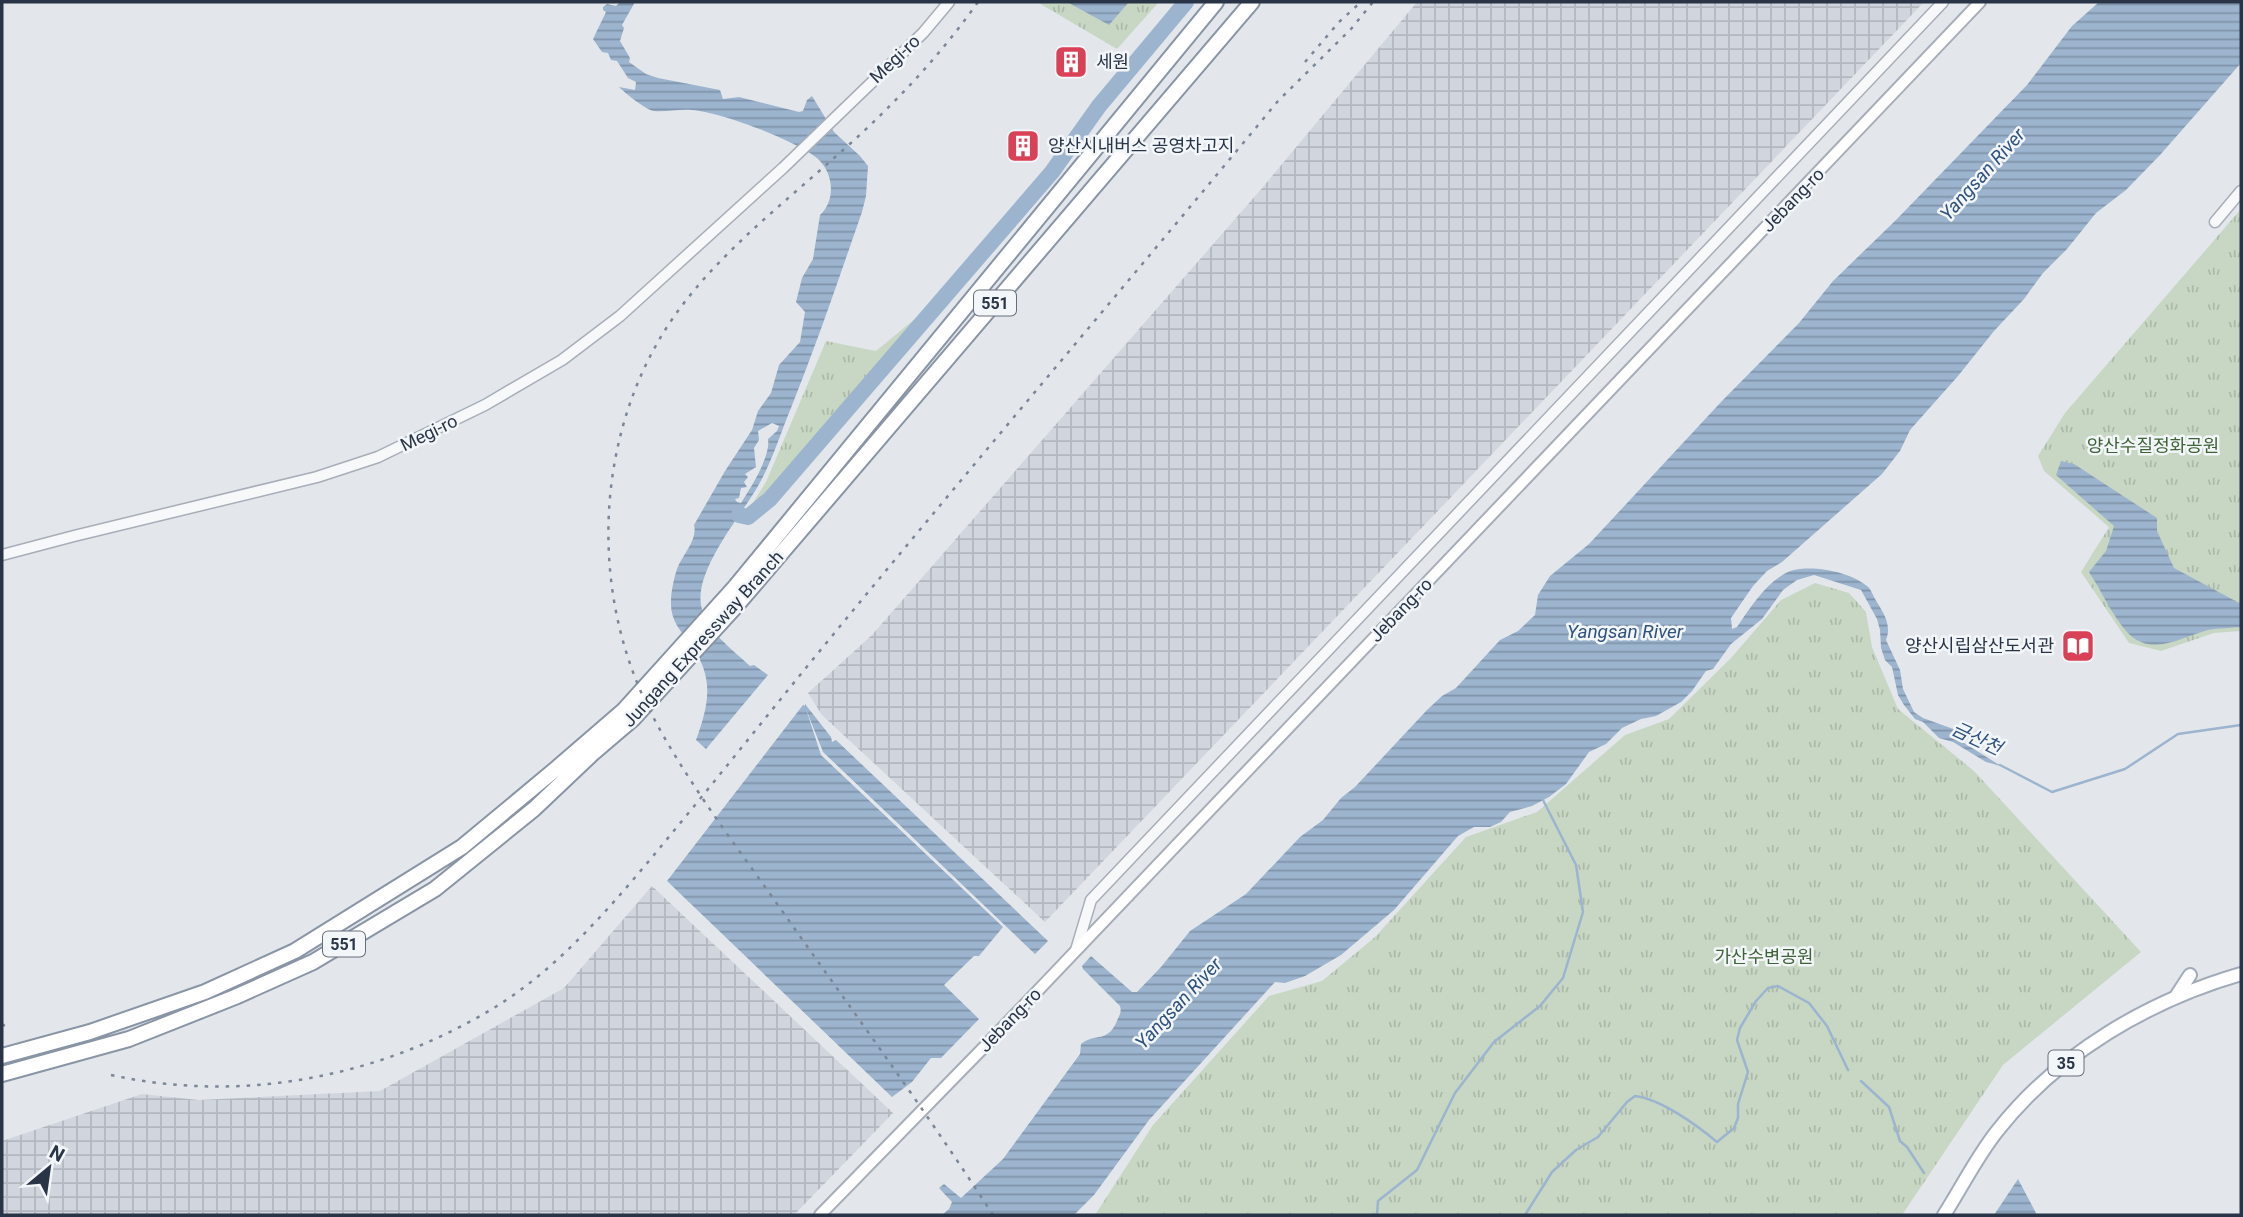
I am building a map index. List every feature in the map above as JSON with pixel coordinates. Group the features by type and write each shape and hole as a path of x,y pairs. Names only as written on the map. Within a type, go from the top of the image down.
{"highway":[{"path":"1113,125 1126,98 1206,2"},
{"name":"Jungang Expressway Branch","path":"2,1056 90,1032 205,992 295,951 462,847 629,714 1216,2"},
{"name":"Jungang Expressway Branch","path":"2,1074 129,1039 235,997 313,962 435,888 534,809 592,754 737,605 1252,2"}],"main road":[{"name":"Jebang-ro","path":"820,1215 1980,2"},
{"name":"35","path":"1944,1215 1996,1132 2047,1077 2134,1017 2241,974"},
{"path":"2166,1003 2177,997 2190,975"}],"street":[{"name":"Megi-ro","path":"2,555 317,477 378,457 485,405 562,360 620,316 783,167 923,33 949,2"},
{"path":"1076,950 1091,900 1943,2"},
{"path":"2215,222 2241,191"}],"shaded area":[{"path":"1417,2 1924,2 1045,922 822,715 808,693 872,635 1263,187"},
{"path":"652,886 893,1113 794,1215 2,1215 2,1141 142,1094 199,1100 380,1091 564,988"}],"green space":[{"path":"1037,2 1159,2 1117,49"},
{"name":"양산수질정화공원","path":"2241,209 2241,631 2214,633 2161,651 2129,643 2081,572 2109,527 2044,471 2038,456 2065,413"},
{"path":"922,313 767,498 749,509 766,482 826,341 876,351"},
{"name":"가산수변공원","path":"1815,583 1849,593 1866,612 1872,647 1898,709 1974,771 2141,952 2003,1065 1902,1215 1095,1215 1153,1125 1269,996 1322,981 1375,937 1466,837 1537,812 1625,735 1669,719 1731,658 1781,600"}],"water":[{"path":"620,2 635,2 622,25 624,28 620,41 630,58 629,62 646,74 720,90 723,99 739,97 799,112 803,111 807,100 812,96 834,132 868,166 862,212 776,448 758,486 721,543 705,575 701,605 708,623 750,666 754,665 768,675 706,749 696,740 706,703 706,679 698,656 674,619 671,601 674,581 679,564 694,536 694,525 752,430 758,411 771,393 779,365 800,342 805,312 796,302 802,278 813,259 820,215 829,202 831,187 827,171 817,158 775,135 705,112 650,110 626,93 619,87 635,90 636,82 628,78 608,53 602,52 593,39 606,12 603,7 607,4 616,6","holes":["772,423 779,426 768,439 766,454 754,481 741,503 737,502 735,499 739,498 741,488 747,487 744,482 748,477 745,474 756,467 754,448 759,440 758,431"]},
{"path":"1067,2 1129,2 1109,25"},
{"name":"Yangsan River","path":"2099,2 2241,2 2241,63 2160,155 2126,190 2096,213 2043,273 2024,299 1910,430 1900,451 1882,474 1782,562 1767,571 1731,618 1732,629 1737,627 1770,585 1792,570 1826,570 1850,576 1870,589 1885,616 1888,627 1886,640 1900,670 1903,689 1914,712 1956,730 1961,741 2001,766 1986,762 1953,742 1939,738 1923,722 1915,719 1898,695 1892,667 1885,660 1881,648 1877,619 1861,590 1814,575 1797,580 1783,590 1762,619 1731,644 1713,669 1706,671 1681,702 1656,716 1641,719 1622,728 1606,744 1589,752 1566,784 1549,797 1532,806 1510,812 1501,822 1490,827 1474,827 1458,836 1394,910 1341,955 1305,976 1285,983 1275,982 1149,1120 1094,1195 1074,1215 942,1215 952,1202 939,1188 944,1184 961,1198 1003,1159 1080,1054 1081,1044 1109,1033 1113,1028 1120,1014 1120,1006 1083,969 1082,966 1091,956 1132,992 1137,992 1190,931 1246,894 1300,837 1323,820 1427,710 1456,688 1500,640 1518,631 1535,615 1538,595 1550,576 1589,544 1721,402 1799,323 1833,281 2027,85 2072,26"},
{"path":"2061,461 2074,464 2157,518 2157,531 2174,568 2241,604 2241,627 2208,630 2156,645 2136,640 2127,632 2089,572 2106,551 2114,526 2056,475"},
{"path":"805,704 832,742 836,740 1048,941 1035,954 823,752 806,709 821,755 1003,927 979,956 974,956 944,985 979,1019 941,1058 931,1058 912,1082 892,1097 667,881"},
{"path":"2018,1179 2037,1215 1994,1215"}],"waterway":[{"path":"739,515 748,517 770,499 1052,172 1099,106 1186,2"},
{"name":"금산천","path":"2000,765 2052,792 2125,769 2178,734 2241,725"},
{"path":"1377,1215 1378,1201 1417,1170 1455,1093 1494,1042 1540,1006 1563,978 1583,912 1576,865 1543,800"},
{"path":"1525,1215 1552,1172 1576,1150 1598,1137 1635,1096 1667,1108 1690,1121 1717,1142 1734,1128 1748,1072 1737,1040 1740,1028 1756,1001 1768,988 1778,986 1809,1003 1827,1026 1848,1070"},
{"path":"1861,1081 1889,1107 1900,1141 1924,1173"}],"railway":[{"path":"978,2 929,64 892,103 728,253 673,318 647,362 628,410 615,460 609,511 609,563 616,614 630,664 665,739 717,820 894,1069 993,1215"},
{"path":"1305,62 1339,22 1361,2"},
{"path":"111,1075 161,1083 261,1085 359,1067 407,1051 453,1031 497,1006 543,972 586,932 626,888 1278,101 1351,29 1373,2"},
{"path":"2,1024 6,1027"}],"place":[{"name":"세원","path":"1071,62"},
{"name":"양산시내버스 공영차고지","path":"1023,146"},
{"name":"양산시립삼산도서관","path":"2078,646"}]}
